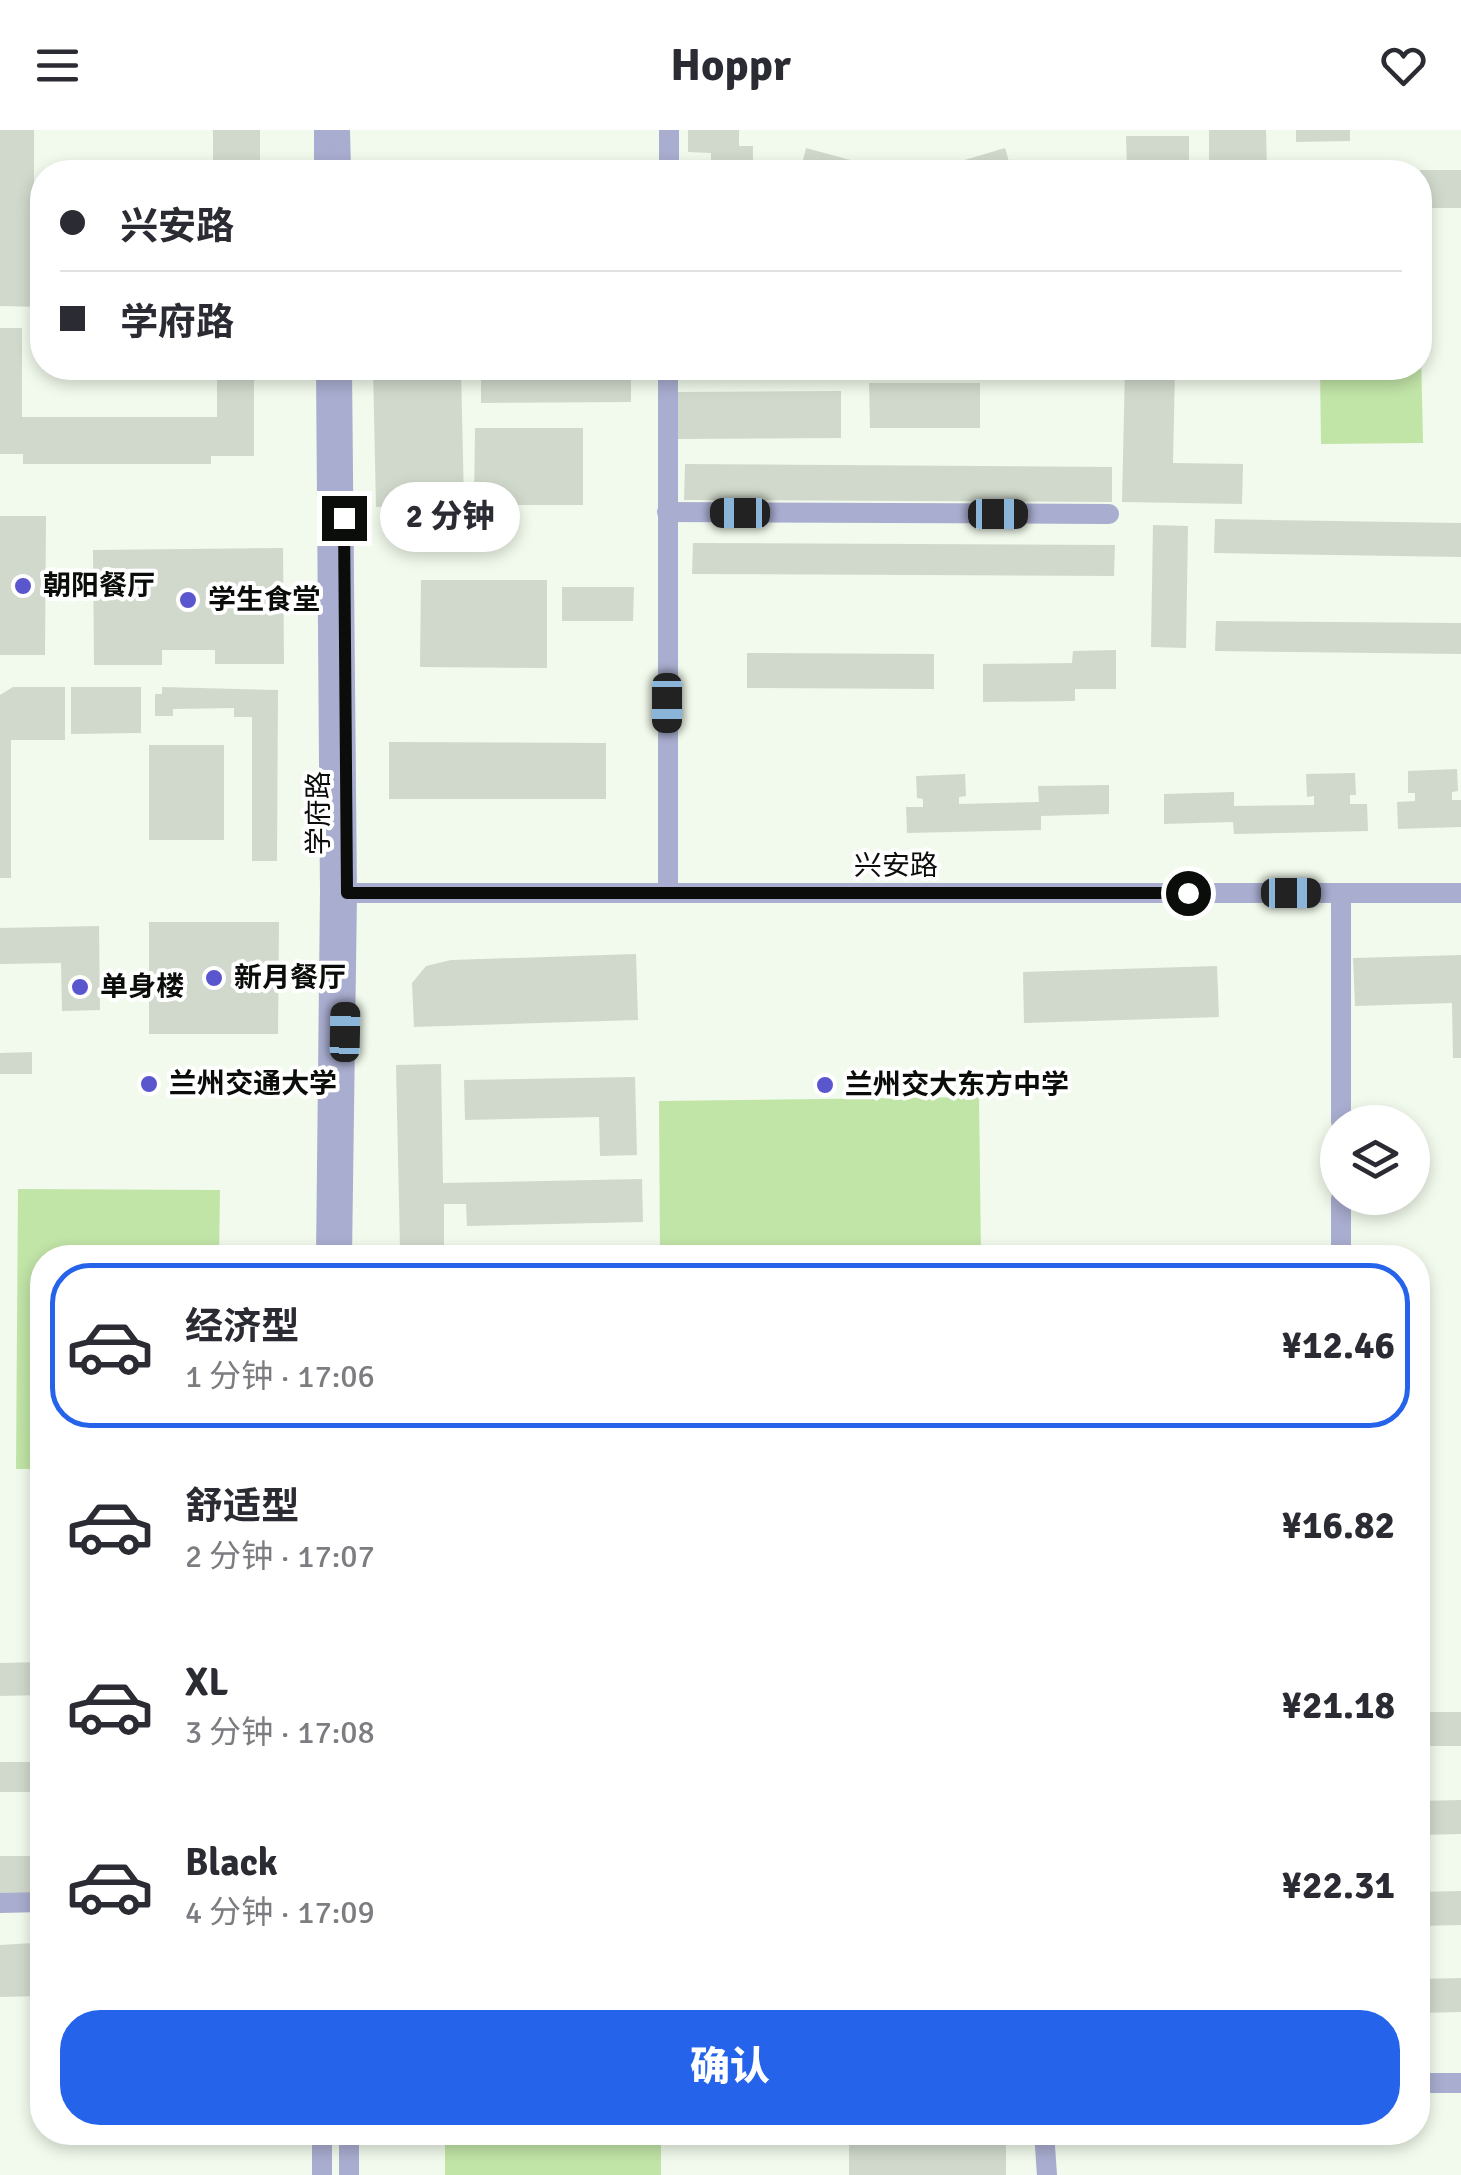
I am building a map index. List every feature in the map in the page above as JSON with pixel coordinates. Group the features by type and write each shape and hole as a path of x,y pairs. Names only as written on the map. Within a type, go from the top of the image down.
{"street":[{"path":"324,130 324,160"},
{"path":"340,130 341,160"},
{"path":"668,130 668,160"},
{"name":"学府路","path":"326,380 342,1245"},
{"name":"学府路","path":"326,1245 338,893 342,380"},
{"path":"668,380 668,893"},
{"path":"667,512 1109,514"},
{"name":"兴安路","path":"338,893 1461,893"},
{"path":"1341,893 1341,1105"},
{"path":"1341,1215 1341,1245"},
{"path":"0,1902 30,1902"},
{"path":"1430,2083 1461,2083"},
{"path":"322,2145 322,2175"},
{"path":"348,2145 349,2175"},
{"path":"1045,2145 1047,2175"}],"green space":[{"path":"1320,380 1422,380 1423,443 1321,444"},
{"path":"979,1097 981,1245 660,1245 659,1101"},
{"path":"18,1189 220,1190 219,1245 30,1245 30,1469 16,1469"},
{"path":"445,2145 661,2145 661,2175 445,2175"}],"building":[{"path":"0,130 34,130 34,160 30,160 30,307 0,306"},
{"path":"213,130 260,130 260,160 213,160"},
{"path":"688,130 739,130 739,146 753,146 753,160 711,160 711,153 688,152"},
{"path":"1209,130 1266,130 1267,160 1209,160"},
{"path":"1296,130 1350,130 1350,141 1296,142"},
{"path":"1126,136 1189,136 1189,160 1127,160"},
{"path":"806,148 850,160 803,160"},
{"path":"1005,148 1008,160 965,160"},
{"path":"1432,170 1461,170 1461,208 1432,208"},
{"path":"0,328 22,328 22,417 217,417 217,380 254,380 254,456 211,456 211,464 23,464 23,454 0,454"},
{"path":"373,380 461,380 464,505 376,507"},
{"path":"481,380 631,380 631,402 481,403"},
{"path":"1125,380 1175,380 1173,463 1243,464 1242,504 1122,502"},
{"path":"869,383 980,383 980,428 870,428"},
{"path":"841,391 841,438 677,439 676,392"},
{"path":"475,428 583,428 583,505 474,505"},
{"path":"685,464 1112,467 1112,502 684,500"},
{"name":"朝阳餐厅","path":"0,516 46,516 45,655 0,655"},
{"path":"1215,519 1461,523 1461,557 1214,553"},
{"path":"1153,525 1188,526 1186,648 1151,647"},
{"path":"693,543 1115,545 1114,576 692,574"},
{"name":"学生食堂","path":"283,548 284,664 215,664 215,650 162,650 162,665 94,665 93,550"},
{"path":"421,580 547,580 547,668 420,667"},
{"path":"562,587 634,587 633,621 562,621"},
{"path":"1216,621 1461,623 1461,654 1215,651"},
{"path":"1116,650 1116,689 1075,689 1075,701 983,702 983,664 1072,663 1073,651"},
{"path":"747,653 934,654 934,689 747,688"},
{"path":"13,687 65,687 65,740 11,740 11,878 0,878 0,695"},
{"path":"71,687 141,687 141,733 71,734"},
{"path":"162,687 278,690 277,861 252,861 252,717 234,717 234,708 173,709 173,716 155,716 155,694 162,694"},
{"path":"389,742 606,743 606,799 389,799"},
{"path":"149,745 224,745 224,840 149,840"},
{"path":"1457,769 1458,791 1452,792 1452,800 1461,800 1461,827 1398,829 1397,802 1415,801 1415,793 1408,793 1408,771"},
{"path":"1355,773 1356,795 1350,795 1350,804 1367,804 1368,831 1234,834 1233,822 1164,824 1164,794 1234,792 1234,806 1314,805 1314,796 1307,797 1306,774"},
{"path":"965,774 966,796 959,797 959,804 1039,802 1038,786 1109,785 1109,814 1041,816 1041,830 907,833 906,807 923,807 923,799 917,798 916,776"},
{"name":"新月餐厅","path":"149,922 279,922 278,1034 149,1034"},
{"name":"单身楼","path":"99,926 100,1010 62,1011 61,963 0,964 0,928"},
{"path":"636,954 638,1020 414,1027 412,983 426,966 451,960"},
{"path":"1461,955 1461,1058 1453,1058 1452,1003 1355,1006 1353,958"},
{"path":"1217,966 1219,1017 1024,1023 1023,972"},
{"path":"32,1052 32,1074 0,1074 0,1053"},
{"path":"441,1064 443,1183 642,1179 643,1222 467,1226 466,1204 444,1204 444,1245 400,1245 396,1065"},
{"path":"635,1077 637,1155 600,1156 599,1117 465,1120 464,1080"},
{"path":"30,1662 30,1695 0,1696 0,1663"},
{"path":"1430,1712 1461,1712 1461,1746 1430,1746"},
{"path":"0,1762 30,1762 30,1792 0,1792"},
{"path":"1461,1800 1461,1834 1430,1835 1430,1801"},
{"path":"0,1856 30,1856 30,1894 0,1894"},
{"path":"1461,1891 1461,1925 1430,1926 1430,1892"},
{"path":"30,1943 30,1996 0,1997 0,1945"},
{"path":"1461,1978 1461,2012 1430,2013 1430,1979"},
{"path":"849,2145 1006,2145 1006,2175 849,2175"}],"place":[{"name":"朝阳餐厅","path":"23,586"},
{"name":"学生食堂","path":"188,600"},
{"name":"新月餐厅","path":"214,978"},
{"name":"单身楼","path":"80,987"},
{"name":"兰州交通大学","path":"149,1084"},
{"name":"兰州交大东方中学","path":"825,1085"}],"route":[{"path":"344,518 347,893 1188,893"}]}
